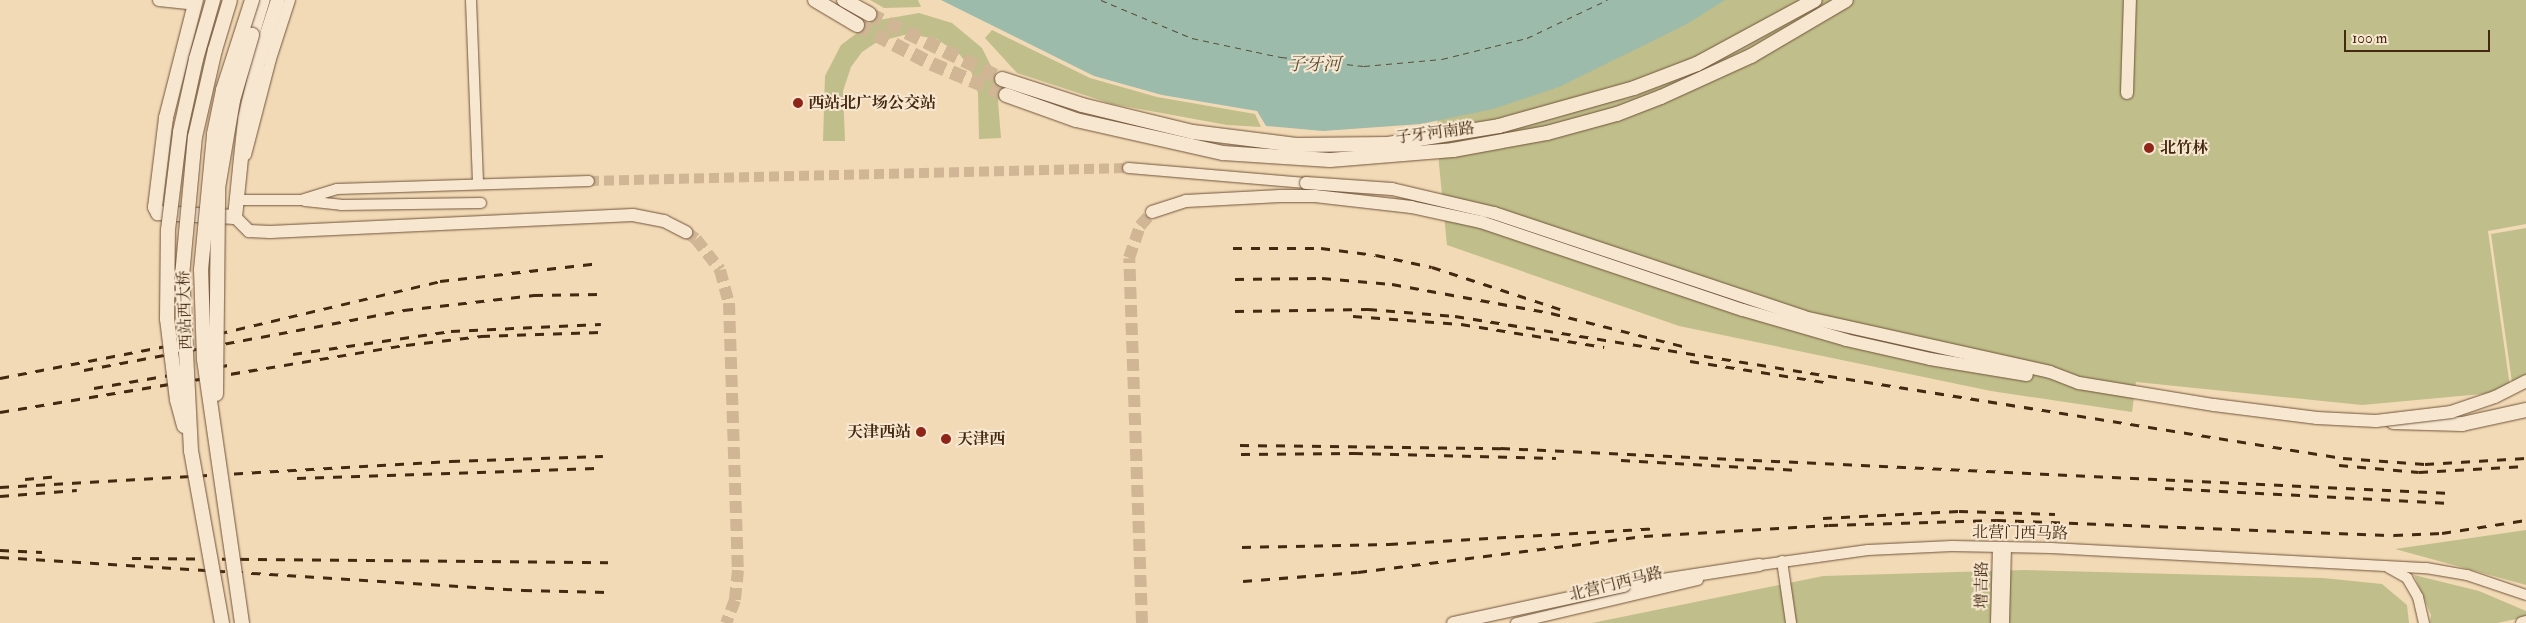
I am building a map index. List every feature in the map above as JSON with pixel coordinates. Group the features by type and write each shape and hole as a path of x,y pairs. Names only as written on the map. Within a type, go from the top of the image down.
{"main road":[{"path":"191,451 171,365 167,319 168,230 180,132 196,59 213,0"},
{"name":"西站西大桥","path":"222,623 191,451 182,285 185,219 195,137 215,50 230,0"},
{"name":"西站西大桥","path":"242,623 204,359 203,223 214,134 221,98 252,0"},
{"path":"216,437 218,188 231,110 263,0"},
{"path":"195,2 166,118 155,207 158,213 235,217 251,92 278,0"},
{"path":"815,0 857,25"},
{"path":"844,0 869,14"},
{"name":"子牙河南路","path":"1002,79 1082,106 1202,133 1296,145 1388,144 1499,126 1603,99 1696,64 1815,0"},
{"name":"子牙河南路","path":"1006,95 1076,120 1223,153 1330,160 1434,152 1509,141 1625,110 1709,78 1846,0"},
{"path":"2376,421 2462,424 2526,410"}],"street":[{"path":"159,0 195,2"},
{"path":"241,170 290,0"},
{"path":"471,0 478,184"},
{"path":"2127,93 2130,0"},
{"path":"1128,168 1392,189 1494,212 1804,317 2050,372 2079,383"},
{"path":"301,200 337,189 588,181"},
{"path":"1152,212 1186,201 1280,196 1324,196 1410,206 1481,222 1744,310 1855,342 1930,359 2290,415 2376,421 2451,412 2495,398 2526,381"},
{"path":"238,200 301,200 340,205 481,203"},
{"path":"235,217 249,232 270,232 616,214 645,216 686,232"},
{"name":"北营门西马路","path":"1516,623 1759,565 1868,550 2002,547 2426,568 2466,575 2526,596"},
{"name":"增吉路","path":"1996,623 2002,547"},
{"name":"增吉路","path":"2002,547 2004,623"},
{"path":"1782,561 1790,623"},
{"path":"1453,623 1624,586 1759,565"},
{"path":"2386,566 2407,578 2418,597 2424,623"},
{"path":"2522,623 2526,622"}],"shaded area":[{"path":"870,0 918,0 921,7 884,8"},
{"name":"北竹林","path":"1682,0 2526,0 2526,224 2488,231 2510,387 2493,393 2362,405 2136,382 2132,412 1991,391 1679,326 1447,245 1439,164 1437,106"},
{"path":"919,13 952,23 982,48 996,76 1001,138 979,139 978,93 970,68 960,55 937,39 908,34 877,42 862,52 851,67 843,91 845,141 823,141 825,76 841,45 873,21"},
{"path":"992,30 1090,78 1157,97 1255,114 1261,127 1227,125 1112,104 1017,73 985,38"},
{"path":"2526,228 2526,386 2513,389 2491,234"},
{"path":"2526,530 2526,585 2395,549"},
{"path":"2024,570 2323,578 2382,584 2407,605 2409,623 1592,623 1823,576"},
{"path":"2414,575 2479,591 2526,611 2526,617 2497,623 2430,623 2431,615"}],"water":[{"name":"子牙河","path":"941,0 1725,0 1687,24 1559,87 1493,109 1421,124 1323,131 1266,126 1257,111 1162,95 1094,76"}],"ferry route":[{"path":"1101,0 1192,38 1281,57 1364,66 1442,59 1527,38 1607,0"}],"tunnel":[{"path":"869,14 1002,79"},
{"path":"857,25 932,64 1006,95"},
{"path":"589,181 1128,168"},
{"path":"1142,623 1129,258 1140,226 1152,212"},
{"path":"686,232 696,239 720,270 729,303 738,570 735,600 726,623"}],"railway":[{"path":"1233,248 1321,248 1376,255 1432,267 1560,309"},
{"path":"0,378 166,346 440,281 600,263"},
{"path":"1235,279 1322,278 1392,284 1551,313 1686,347"},
{"path":"84,370 404,310 534,295 601,294"},
{"path":"1235,311 1368,309 1455,316 2343,458 2425,464 2526,458"},
{"path":"1353,316 1461,324 1604,347"},
{"path":"293,354 451,331 601,324"},
{"path":"0,412 406,345 481,336 601,332"},
{"path":"1690,361 1831,383"},
{"path":"94,388 234,364"},
{"path":"1240,445 1501,448 2451,493"},
{"path":"1241,454 1354,453 1556,458"},
{"path":"0,487 451,461 603,456"},
{"path":"1621,460 1798,470"},
{"path":"2339,465 2419,472 2526,466"},
{"path":"297,478 603,468"},
{"path":"25,479 57,476"},
{"path":"2165,488 2450,503"},
{"path":"0,496 77,490"},
{"path":"1823,518 1959,511 2055,514"},
{"path":"1243,581 1358,572 1644,536 1829,525 1997,520 2394,535 2442,533 2526,520"},
{"path":"1242,547 1389,544 1656,528"},
{"path":"0,550 42,552"},
{"path":"0,557 523,590 608,592"},
{"path":"132,558 608,562"}],"place":[{"name":"西站北广场公交站","path":"798,103"},
{"name":"北竹林","path":"2149,148"},
{"name":"天津西站","path":"921,432"},
{"name":"天津西","path":"946,439"}]}
